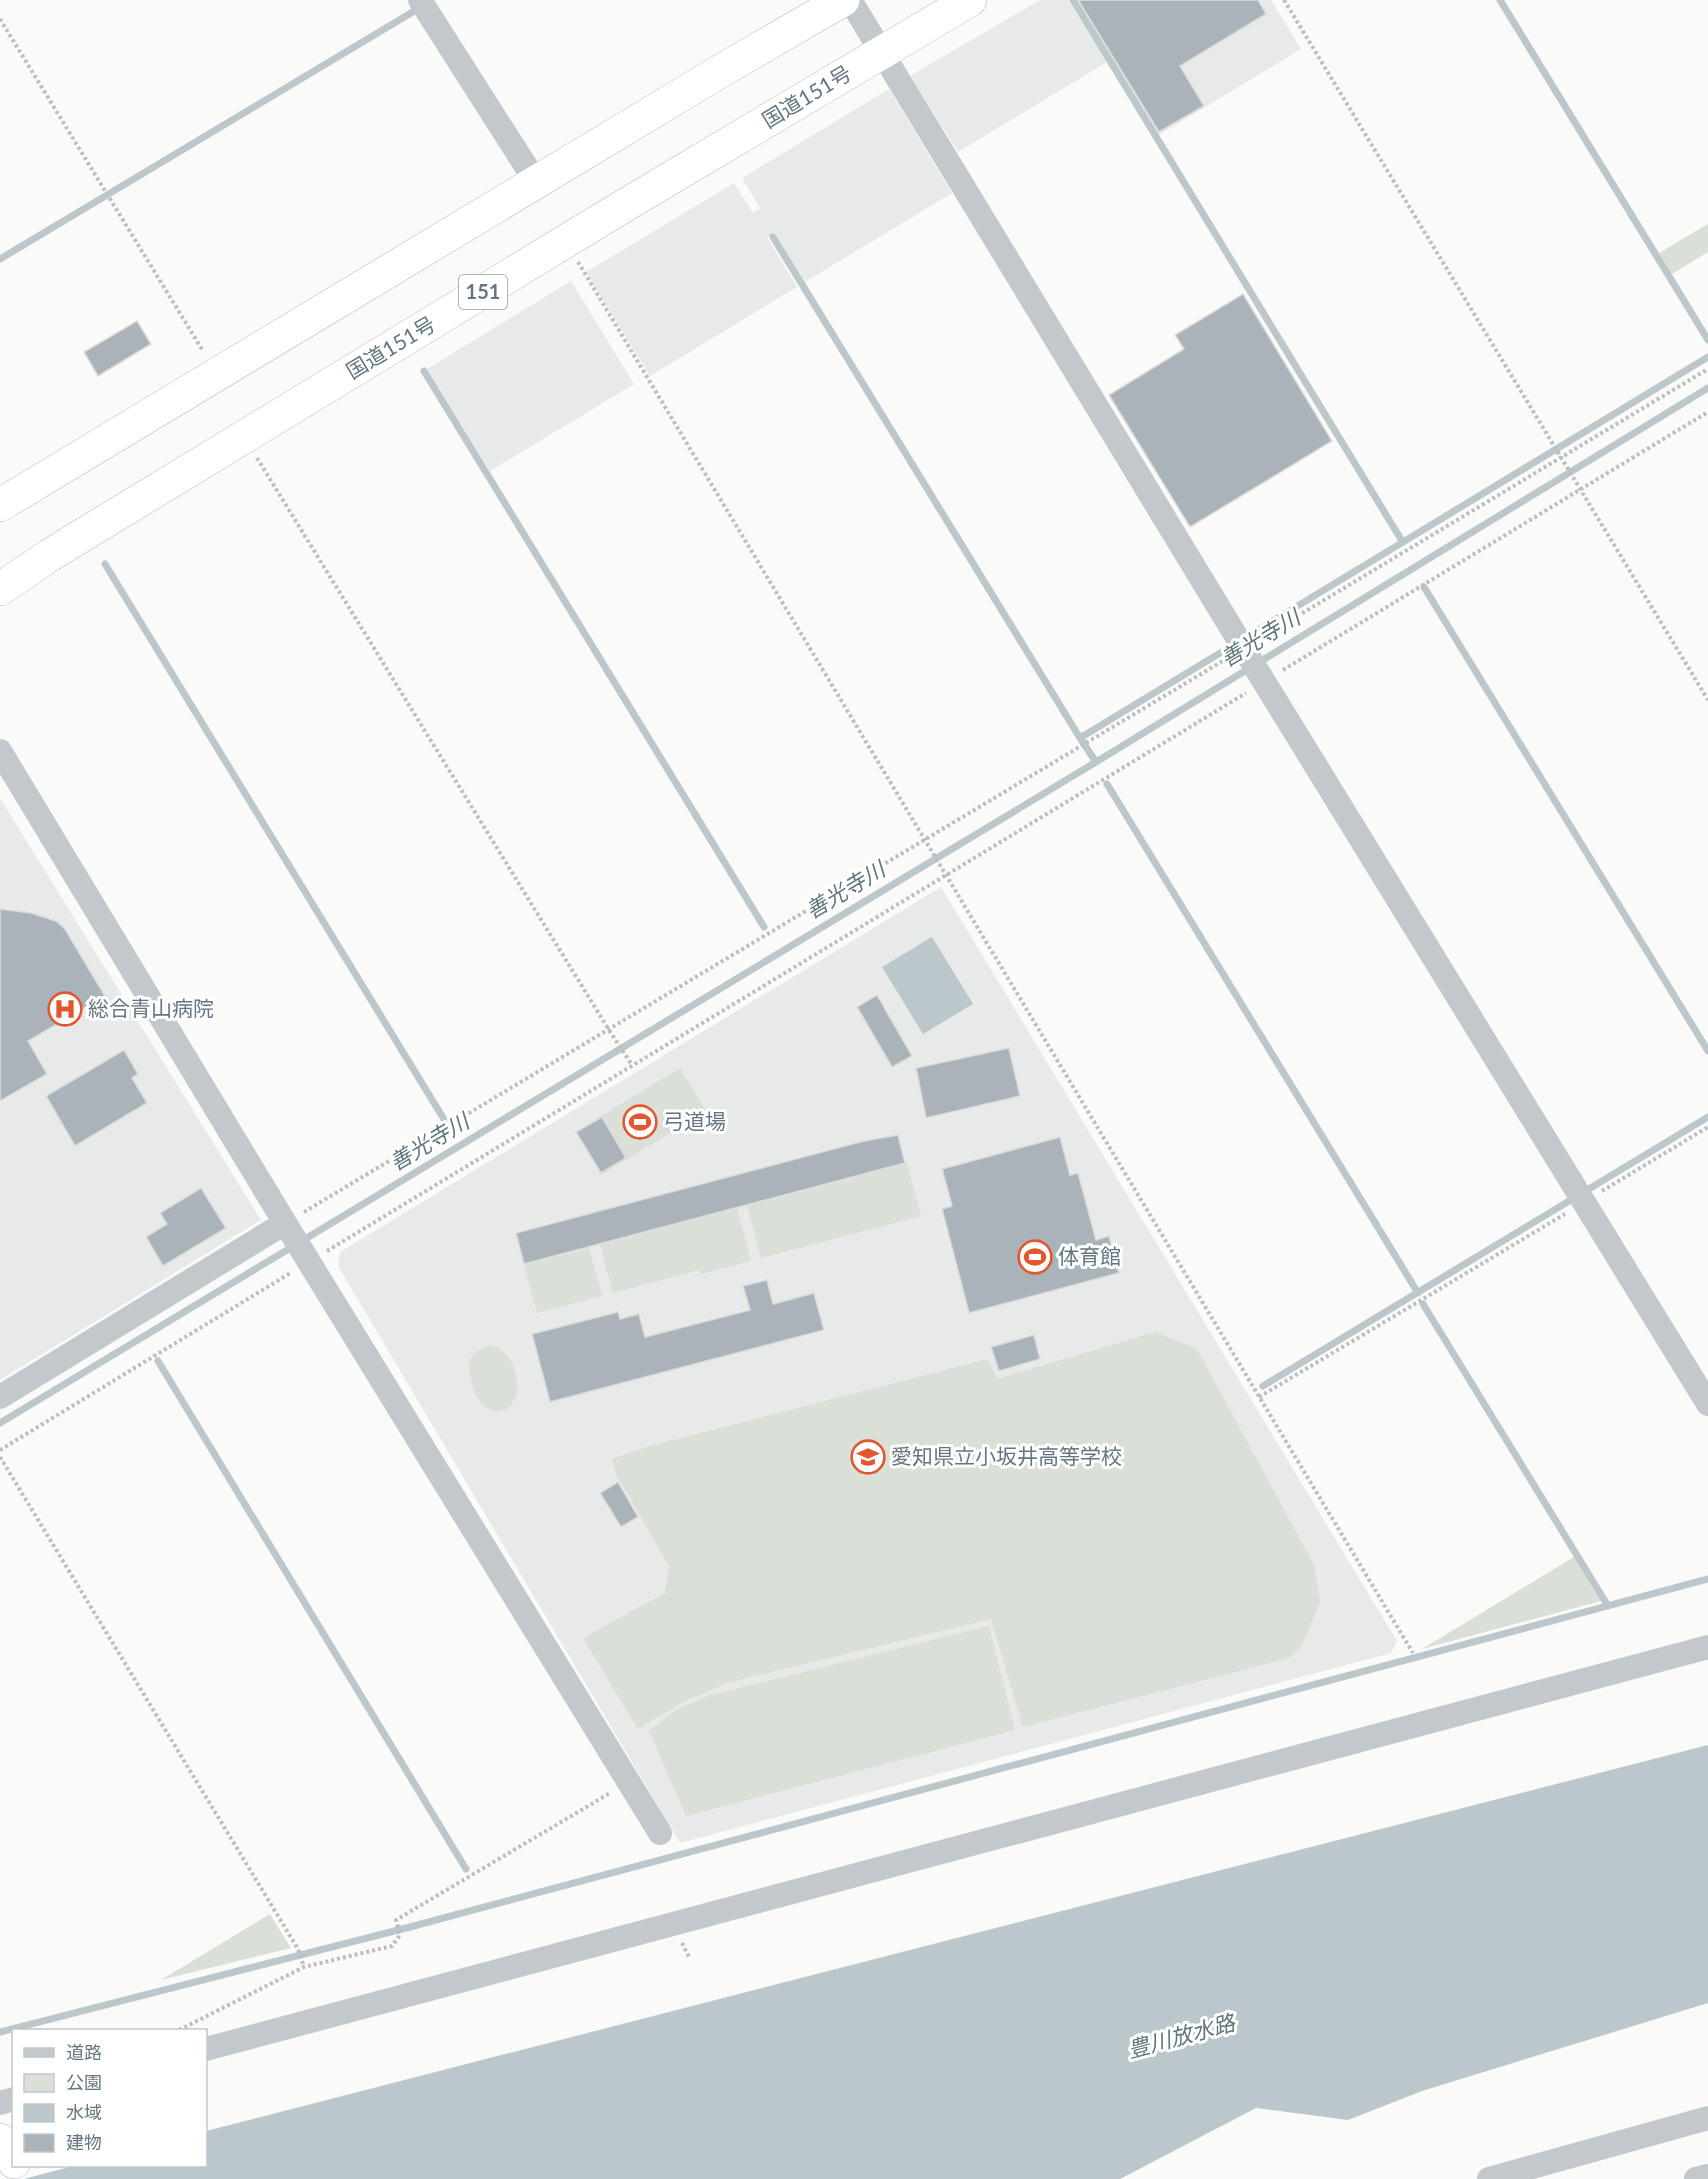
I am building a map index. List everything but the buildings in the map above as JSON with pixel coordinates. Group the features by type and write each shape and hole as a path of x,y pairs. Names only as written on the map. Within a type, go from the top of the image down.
{"highway":[{"path":"0,505 843,0"},
{"name":"国道151号","path":"0,589 50,555 244,437 970,0"},
{"path":"0,2140 12,2159"}],"street":[{"path":"420,0 536,182"},
{"path":"850,0 1708,1404"},
{"path":"0,751 289,1229 660,1833"},
{"path":"0,1397 289,1229"},
{"path":"207,2049 1708,1647"},
{"path":"1489,2179 1708,2118"},
{"path":"1696,2179 1708,2176"}],"path":[{"path":"1284,0 1708,700"},
{"path":"0,19 218,375"},
{"path":"566,242 1413,1653"},
{"path":"244,437 632,1065 946,875 1561,456 1708,369"},
{"path":"289,1229 609,1030 924,841 1581,490 1708,412"},
{"path":"1259,1397 1708,1127"},
{"path":"0,1457 298,1949 304,1967"},
{"path":"183,2029 304,1967 392,1946 400,1935 396,1920 629,1782"}],"shaded area":[{"path":"1040,0 1068,0 1107,62 958,152 910,76"},
{"path":"1076,0 1271,0 1301,49 1159,135"},
{"path":"889,89 952,193 805,282 775,233 767,237 797,287 650,376 586,272 734,183 753,213 760,208 742,178"},
{"path":"571,281 634,384 490,471 427,369"},
{"name":"総合青山病院","path":"0,798 261,1220 0,1380"},
{"name":"愛知県立小坂井高等学校","path":"941,887 1397,1641 1391,1653 680,1843 338,1266 340,1252"}],"green space":[{"path":"1708,224 1708,252 1672,274 1659,253"},
{"name":"弓道場","path":"680,1068 706,1111 601,1175 575,1132"},
{"path":"907,1163 921,1216 761,1258 747,1206"},
{"path":"737,1208 751,1261 701,1274 699,1270 613,1293 600,1245"},
{"path":"589,1248 602,1296 537,1313 524,1265"},
{"path":"1155,1332 1197,1349 1314,1565 1320,1602 1302,1645 1289,1658 1023,1727 991,1619 730,1682 681,1703 638,1729 583,1638 665,1593 669,1566 616,1474 612,1459 650,1446 988,1359 997,1379"},
{"path":"490,1345 497,1347 509,1358 516,1374 515,1398 504,1410 492,1410 480,1401 473,1387 469,1369 470,1360 475,1352"},
{"path":"1574,1557 1601,1601 1422,1649"},
{"path":"989,1626 1015,1730 686,1816 649,1731 676,1710 707,1696"},
{"path":"270,1914 291,1948 161,1980"}],"water":[{"path":"932,937 973,1004 923,1034 882,967"},
{"name":"豊川放水路","path":"1708,1745 1708,2003 1422,2091 1348,2120 1256,2108 1120,2179 24,2179 69,2167 207,2167 207,2131"}],"waterway":[{"path":"1073,0 1402,541"},
{"path":"1500,0 1708,340"},
{"path":"0,259 421,7"},
{"path":"773,237 1080,738"},
{"path":"1096,762 1080,738 1708,357"},
{"path":"424,371 764,927"},
{"name":"善光寺川","path":"0,1423 1096,762 1708,388"},
{"path":"105,564 445,1121"},
{"path":"1424,587 1708,1051"},
{"path":"1107,784 1418,1293"},
{"path":"1263,1386 1708,1117"},
{"path":"1423,1304 1608,1606"},
{"path":"158,1361 466,1869"},
{"path":"0,2032 410,1927 1708,1579"}],"place":[{"name":"総合青山病院","path":"65,1009"},
{"name":"弓道場","path":"640,1122"},
{"name":"体育館","path":"1035,1257"},
{"name":"愛知県立小坂井高等学校","path":"868,1457"}]}
